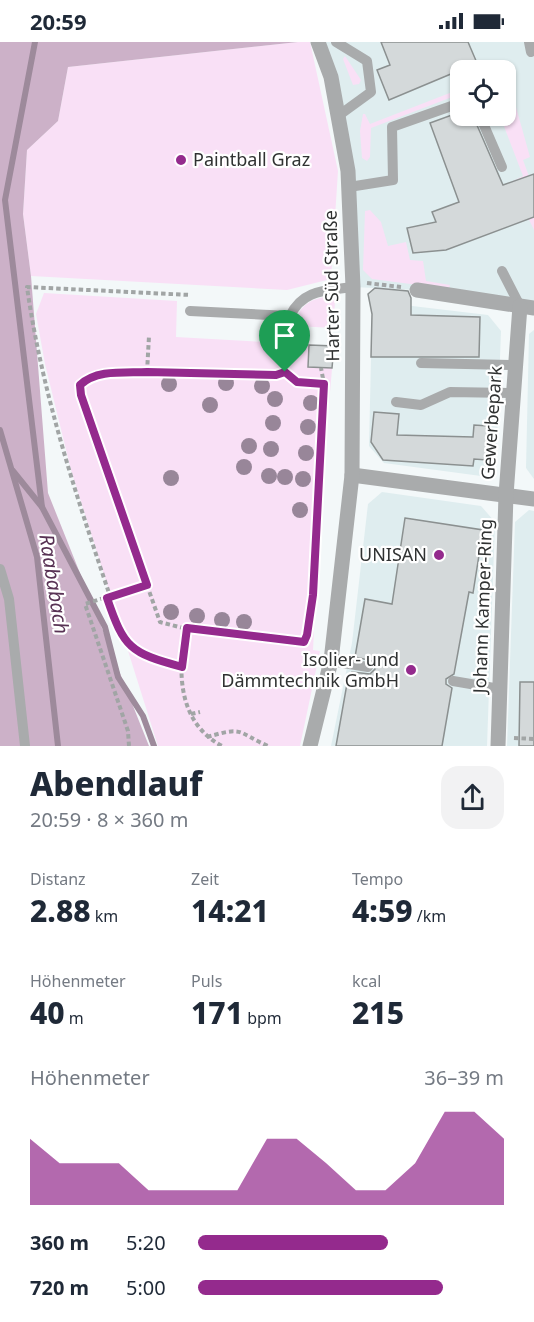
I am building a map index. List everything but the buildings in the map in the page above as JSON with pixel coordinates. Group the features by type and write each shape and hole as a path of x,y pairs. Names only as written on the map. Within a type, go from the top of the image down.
{"street":[{"name":"Harter Süd Straße","path":"310,746 331,661 352,475 353,287 349,187 331,77 318,42"},
{"path":"417,290 527,307"},
{"name":"Gewerbepark","path":"352,475 506,495 515,365 527,307"},
{"name":"Johann Kamper-Ring","path":"498,746 506,495 534,499"}],"lane":[{"path":"336,42 367,61 371,92 338,116"},
{"path":"349,187 393,180 392,127 450,107"},
{"path":"484,126 502,167"},
{"path":"502,271 527,307"},
{"path":"190,311 290,316 296,303 312,294 353,287"},
{"path":"421,363 515,365"},
{"path":"396,402 421,405 450,392 514,393"},
{"path":"0,568 9,599 25,746"},
{"path":"331,661 368,667"},
{"path":"453,681 500,689"}],"path":[{"path":"353,287 368,283 417,290"},
{"path":"182,667 136,652 120,636 69,474 48,393 27,287 196,295"},
{"path":"285,372 290,316"},
{"path":"147,372 149,336"},
{"path":"285,372 276,375 147,372 103,374 87,378 80,385 81,395 160,622 187,628 304,642 313,595 324,384 321,368"},
{"path":"285,372 297,382 324,384"},
{"path":"129,746 128,731 85,604 147,585"},
{"path":"187,628 182,680 191,714 196,727 206,737 222,746"},
{"path":"191,714 200,712"},
{"path":"206,737 229,731 243,731 268,746"}],"shaded area":[{"path":"0,42 298,42 68,67 58,121 27,150 23,214 31,276 48,493 149,746 0,746"},
{"name":"Paintball Graz","path":"310,42 338,171 331,279 287,290 31,276 23,214 27,150 58,121 68,67"},
{"path":"318,42 534,42 534,308 417,290 353,287 348,171"},
{"path":"345,56 361,80 359,84 353,85 343,59"},
{"path":"450,93 450,98 371,128 370,157 367,161 362,158 360,131 363,114 370,124"},
{"path":"516,107 530,157 523,160 534,190 534,230 511,182 523,176 504,126 516,126"},
{"path":"370,210 381,222 388,246 406,242 410,260 423,261 426,281 450,285 449,289 372,279 363,270 365,211"},
{"path":"44,293 177,301 176,337 334,346 321,496 313,650 320,651 300,746 158,746 71,470 45,364 36,314"},
{"path":"335,295 334,328 295,326 304,306 314,300"},
{"path":"387,303 488,315 501,331 496,465 481,476 384,463 369,446 372,315"},
{"path":"534,330 534,479 526,468 529,334"},
{"path":"382,492 481,506 495,522 487,746 331,746 352,643 368,504"},
{"path":"529,510 534,511 534,746 507,746 515,522"}],"waterway":[{"path":"35,42 5,200 42,507"},
{"name":"Raababach","path":"0,430 37,557 58,746"},
{"path":"13,471 42,507 105,627 118,677 143,716 154,746"}],"place":[{"name":"Paintball Graz","path":"181,160"},
{"name":"UNISAN","path":"439,555"},
{"name":"Isolier- und Dämmtechnik GmbH","path":"411,670"}],"route":[{"path":"147,372 276,375 285,372 297,382 324,384 313,595 304,642 187,628 188,636 182,667 136,652 120,636 107,598 147,585 81,395 80,385 87,378 103,374 147,372"}]}
